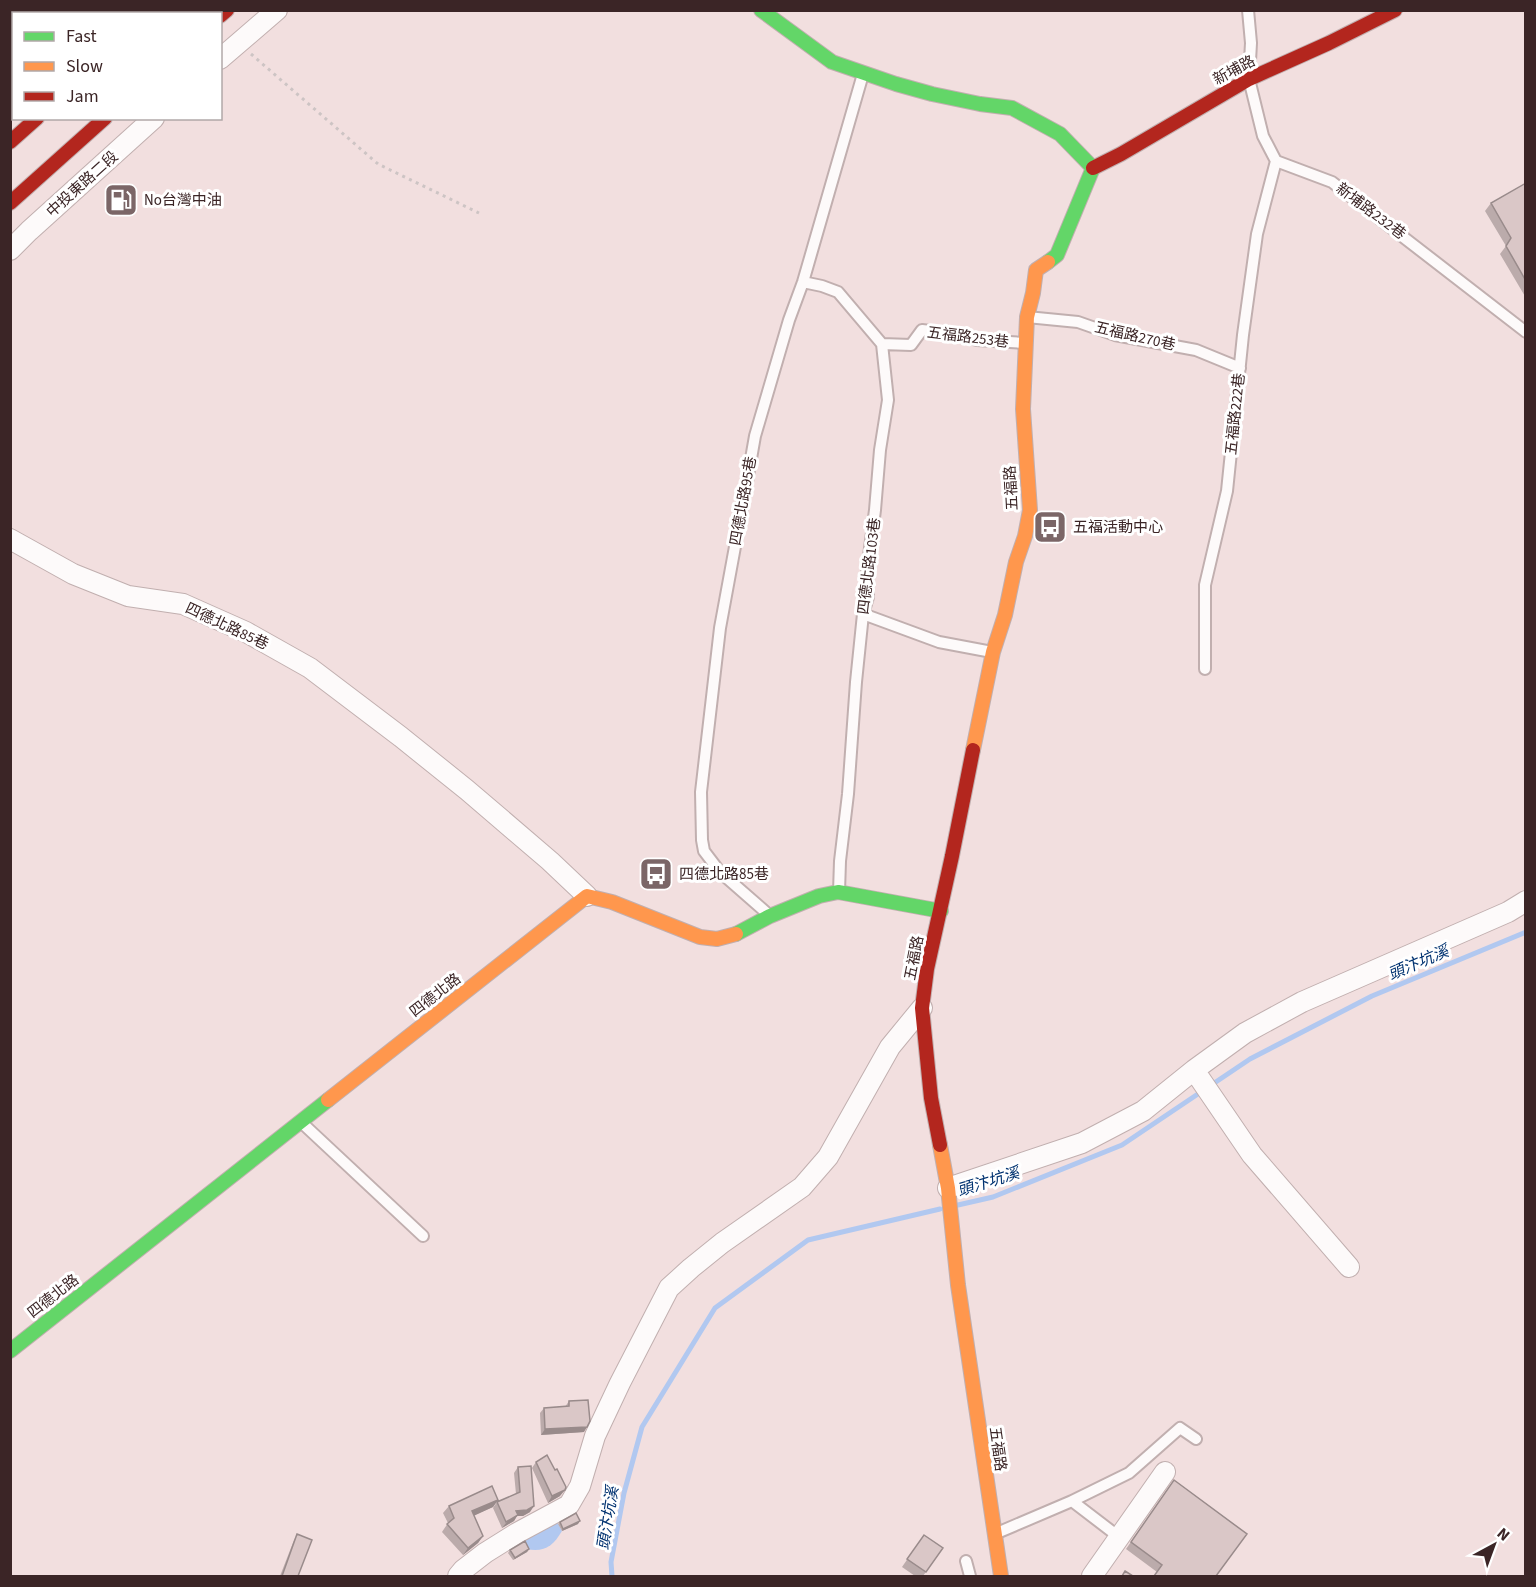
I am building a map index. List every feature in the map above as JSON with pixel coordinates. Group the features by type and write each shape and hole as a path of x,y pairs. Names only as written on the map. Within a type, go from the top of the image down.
{"street":[{"path":"222,57 277,10"},
{"path":"761,10 832,62 932,94 1012,108 1060,134 1093,168"},
{"name":"新埔路","path":"1093,168 1249,79 1395,10"},
{"path":"10,142 35,120"},
{"path":"10,202 103,120"},
{"name":"中投東路二段","path":"10,250 152,120"},
{"name":"五福路","path":"1000,1576 958,1285 948,1188 931,1098 922,1008 927,969 941,911 982,702 1030,510 1023,409 1027,317 1036,270 1057,255 1093,168"},
{"name":"四德北路85巷","path":"10,539 73,574 128,596 183,604 246,632 310,668 467,790 587,896"},
{"path":"587,896 612,902 700,937 717,939 735,935 770,916 819,896 838,892 941,911"},
{"name":"四德北路","path":"10,1351 587,896"},
{"path":"948,1188 1082,1143 1143,1111 1245,1033 1302,1002 1508,912 1526,901"},
{"path":"458,1576 485,1552 569,1505 580,1486 595,1436 669,1288 722,1243 802,1187 828,1157 890,1047 922,1008"},
{"path":"1194,1070 1252,1155 1349,1267"},
{"path":"1092,1576 1165,1472"}],"lane":[{"path":"1248,10 1251,43 1249,79 1263,136 1276,161"},
{"name":"四德北路95巷","path":"770,916 720,872 704,851 701,792 720,628 755,436 789,320 803,282 864,72"},
{"name":"新埔路232巷","path":"1276,161 1332,182 1526,332"},
{"name":"五福路222巷","path":"1205,669 1205,585 1227,491 1243,334 1257,234 1276,161"},
{"path":"803,282 838,292 882,344"},
{"name":"五福路270巷","path":"1027,317 1078,322 1115,335 1196,350 1240,368"},
{"name":"五福路253巷","path":"882,344 911,345 922,330 976,340 1026,344"},
{"name":"四德北路103巷","path":"838,892 854,705 863,614 867,597 867,571 876,510 879,450 888,400 882,344"},
{"path":"863,614 939,642 993,652"},
{"path":"301,1122 423,1236"},
{"path":"994,1535 1129,1473 1180,1428 1196,1439"},
{"path":"1072,1501 1119,1537"},
{"path":"966,1560 970,1576"}],"path":[{"path":"238,42 378,164 479,213"}],"water":[{"path":"555,1518 562,1531 555,1541 543,1549 526,1549 519,1538"}],"building":[{"path":"1526,183 1526,281 1506,246 1511,238 1491,203"},
{"path":"588,1400 590,1421 587,1427 545,1429 544,1408 569,1406 569,1401"},
{"path":"547,1455 566,1487 565,1490 552,1496 536,1462"},
{"path":"531,1466 534,1506 527,1510 516,1511 518,1515 506,1522 497,1502 520,1492 518,1467"},
{"path":"1174,1480 1247,1534 1216,1576 1154,1576 1162,1565 1131,1542"},
{"path":"492,1486 498,1500 472,1511 483,1536 468,1548 447,1524 454,1518 449,1506"},
{"path":"576,1513 580,1521 563,1529 560,1522"},
{"path":"297,1534 312,1540 298,1576 282,1576"},
{"path":"924,1535 943,1548 926,1572 907,1559"},
{"path":"525,1541 529,1549 515,1558 510,1550"},
{"path":"1125,1571 1133,1576 1122,1576"}],"waterway":[{"name":"頭汴坑溪","path":"958,1205 993,1197 1122,1145 1250,1059 1372,996 1526,932"},
{"name":"頭汴坑溪","path":"612,1576 611,1562 624,1493 642,1427 715,1308 808,1240 940,1209"}],"traffic: fast":[{"path":"761,10 832,62 932,94 1012,108 1060,134 1093,168"},
{"path":"1048,262 1057,255 1093,168"},
{"path":"736,934 770,916 819,896 838,892 941,911"},
{"path":"10,1351 328,1100"}],"traffic: slow":[{"path":"973,750 993,652 1005,615 1030,510 1023,409 1027,317 1036,270 1048,262"},
{"path":"328,1100 587,896 612,902 700,937 717,939 736,934"},
{"path":"940,1145 948,1188 958,1285 1001,1576"}],"traffic: jam":[{"path":"222,14 227,10"},
{"path":"1093,168 1249,79 1395,10"},
{"path":"10,142 35,120"},
{"path":"10,203 103,120"},
{"path":"940,1145 931,1098 922,1008 927,969 973,750"}],"place":[{"name":"No台灣中油","path":"121,200"},
{"name":"五福活動中心","path":"1050,527"},
{"name":"四德北路85巷","path":"656,874"}]}
